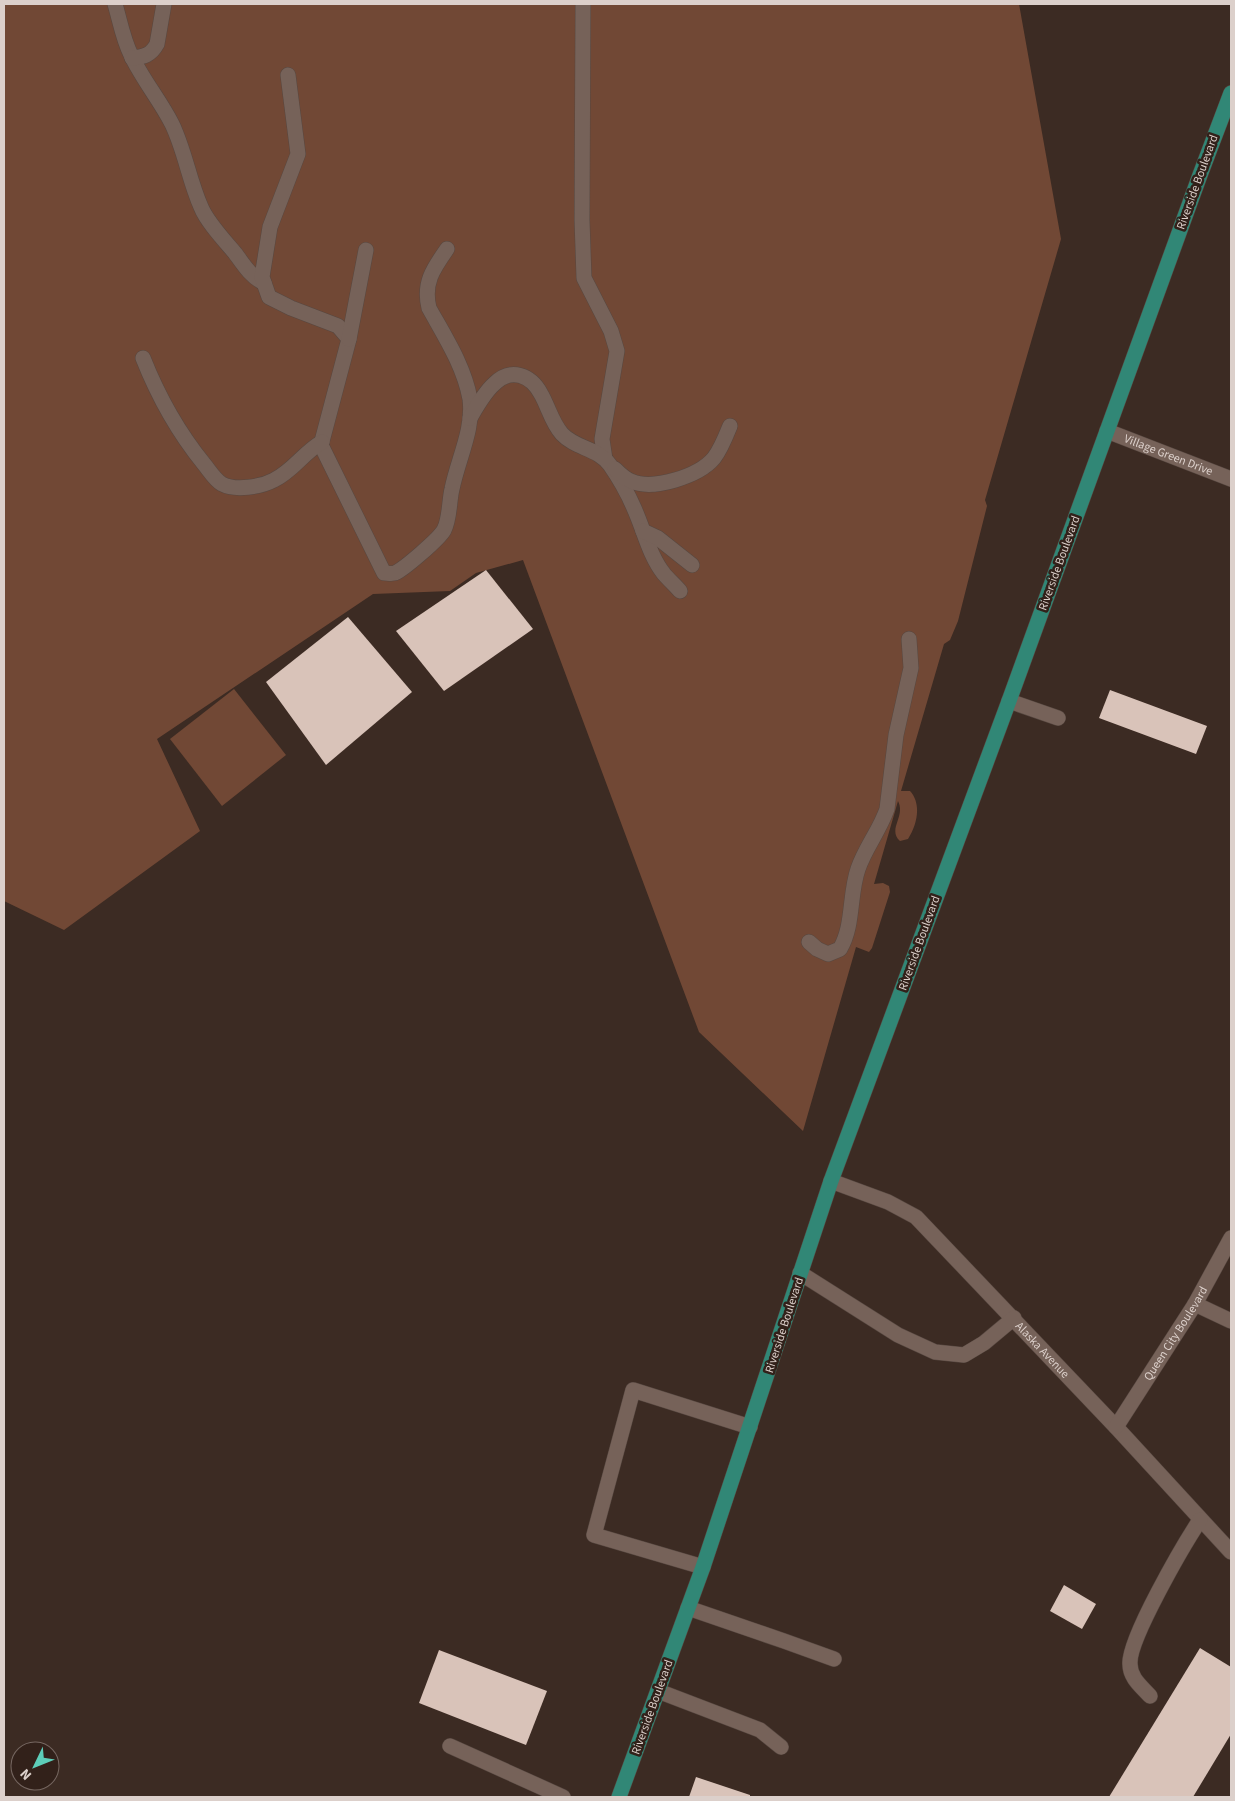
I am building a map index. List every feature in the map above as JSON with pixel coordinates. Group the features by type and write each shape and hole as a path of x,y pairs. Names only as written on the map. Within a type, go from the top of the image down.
{"main road":[{"name":"Riverside Boulevard","path":"619,1797 703,1567 831,1181 1231,93"}],"street":[{"path":"115,4 123,36 132,58 160,102 184,153 201,209 256,280 264,283"},
{"path":"132,58 144,57 154,50 157,44 164,4"},
{"path":"583,4 582,220 584,278 611,332 617,352 602,439 607,462 633,507 657,563 680,591"},
{"path":"288,75 298,154 270,227 263,266 264,283 269,297 291,308 338,326 349,339"},
{"path":"366,250 349,339 321,445 384,573 394,573 431,544 445,528 452,488 470,424 470,399 464,376 452,348 429,308 427,296 428,283 447,249"},
{"path":"142,358 157,392 175,423 194,452 222,484 233,487 264,484 274,480 287,472 312,448 322,442"},
{"path":"470,418 495,382 510,375 526,377 534,382 562,433 578,446 600,454 630,481 646,484 659,483 690,475 704,467 714,458 730,426"},
{"name":"Village Green Drive","path":"1106,431 1231,479"},
{"path":"643,531 658,538 692,565"},
{"path":"809,942 817,949 828,954 840,949 847,934 854,881 887,809 896,735 911,668 909,639"},
{"path":"1009,701 1058,718"},
{"name":"Alaska Avenue","path":"831,1181 888,1202 916,1217 1014,1318 1231,1552"},
{"name":"Queen City Boulevard","path":"1116,1427 1195,1304 1231,1238"},
{"path":"800,1273 898,1335 935,1352 964,1355 984,1343 1014,1318"},
{"path":"1195,1304 1231,1321"},
{"path":"703,1567 594,1535 633,1390 750,1427"},
{"path":"1150,1696 1132,1676 1129,1663 1136,1637 1200,1520"},
{"path":"688,1608 834,1659"},
{"path":"658,1691 760,1730 780,1747"},
{"path":"450,1746 563,1797"}],"shaded area":[{"path":"4,4 1019,4 1061,239 985,500 987,506 958,621 950,640 944,644 901,791 910,791 914,796 917,808 916,821 908,839 900,841 895,832 900,812 898,801 874,884 883,883 889,886 890,892 872,948 869,952 856,947 803,1131 699,1032 523,560 476,573 450,591 373,594 157,739 200,831 64,930 4,901"},
{"path":"234,689 286,755 222,806 170,739"}],"building":[{"path":"486,570 533,629 444,691 396,631"},
{"path":"348,617 412,692 326,765 266,682"},
{"path":"1110,690 1207,726 1196,754 1099,718"},
{"path":"1064,1585 1096,1604 1082,1629 1050,1611"},
{"path":"1200,1648 1231,1667 1231,1734 1193,1797 1109,1797"},
{"path":"439,1650 547,1691 526,1745 419,1703"},
{"path":"696,1777 750,1795 750,1797 689,1797"}]}
